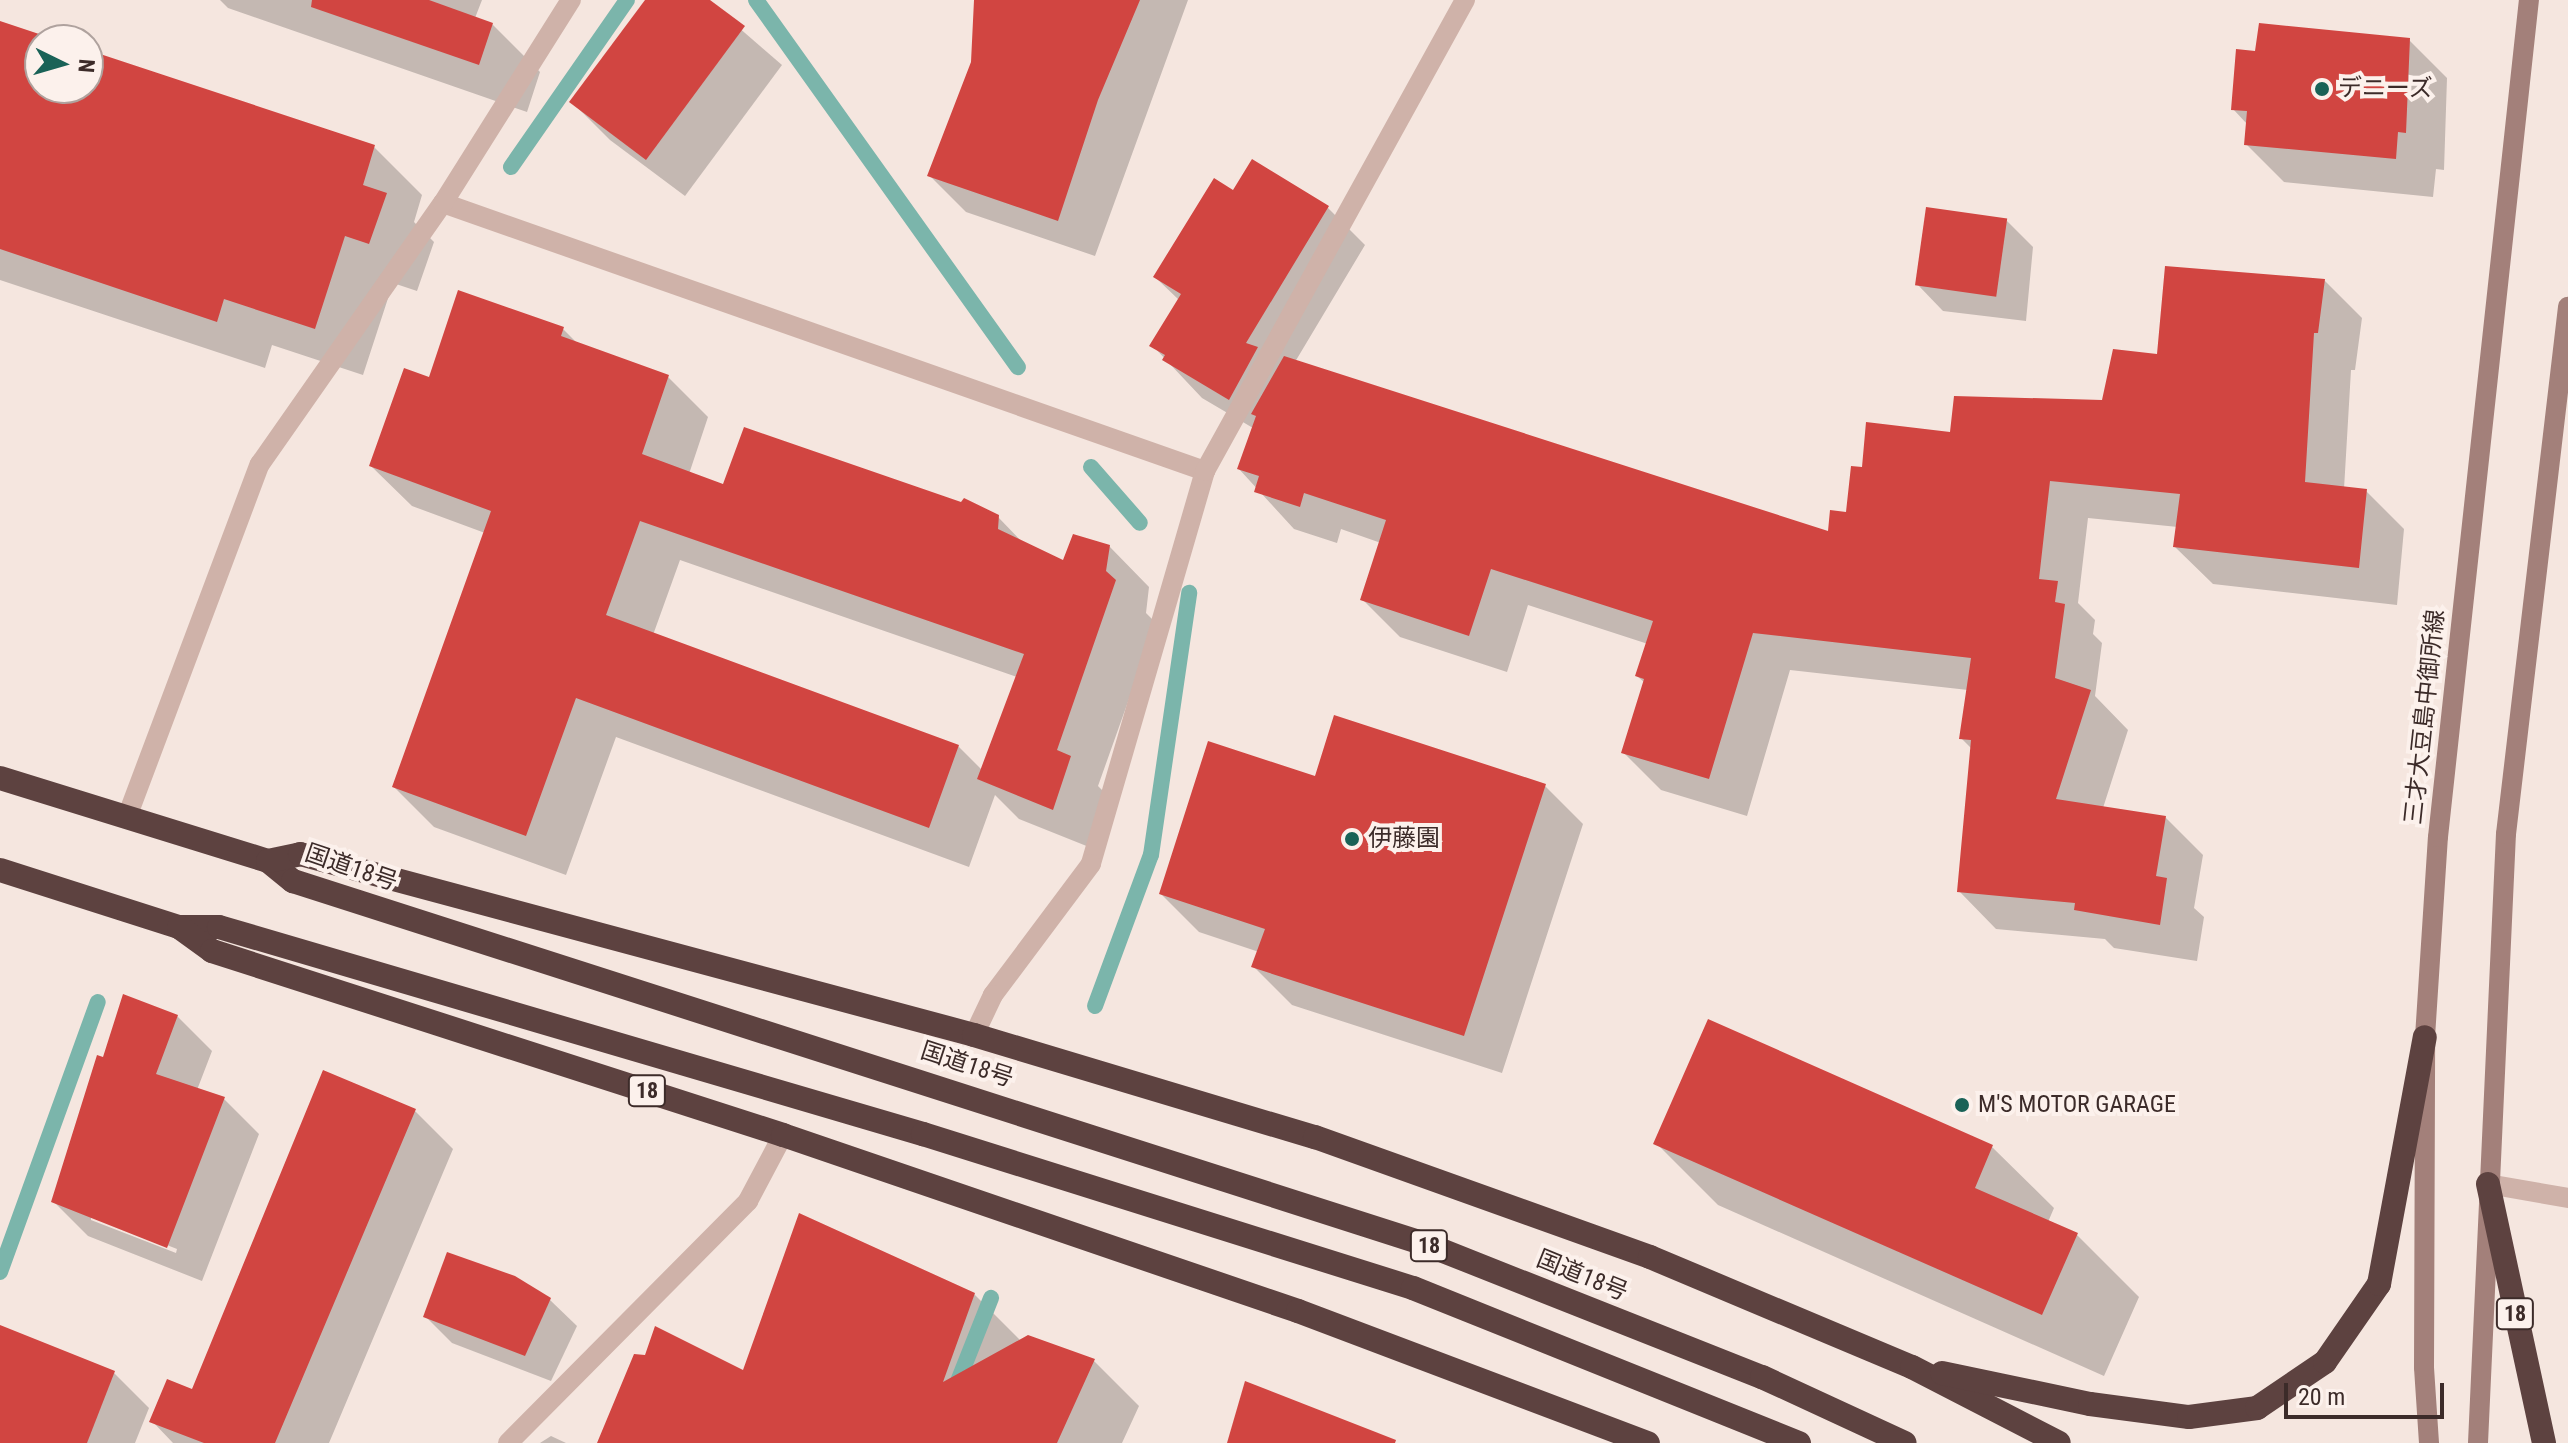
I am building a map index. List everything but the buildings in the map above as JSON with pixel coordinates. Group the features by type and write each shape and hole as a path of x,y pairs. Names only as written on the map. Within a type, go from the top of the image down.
{"highway":[{"name":"国道18号","path":"0,778 268,861 293,881 1428,1245 1762,1377 1905,1443"},
{"name":"18","path":"268,861 300,854 974,1035 1315,1137 1650,1257 1912,1367 2059,1443"},
{"name":"18","path":"0,870 179,927 219,927 923,1134 1413,1288 1799,1443"},
{"name":"18","path":"179,927 212,951 783,1135 1298,1311 1648,1443"},
{"name":"18","path":"1912,1367 2090,1404 2189,1417 2257,1408 2325,1362 2379,1284 2425,1037"},
{"name":"18","path":"2488,1184 2544,1443"}],"main road":[{"name":"三才大豆島中御所線","path":"2429,1443 2424,1367 2425,1037 2438,837 2529,0"},
{"path":"2478,1443 2506,834 2568,307"}],"street":[{"path":"127,817 260,464 443,203 571,0"},
{"path":"974,1035 993,995 1091,864 1205,471 1465,0"},
{"path":"443,203 1205,471"},
{"path":"508,1443 543,1402 748,1201 783,1135"},
{"path":"2488,1184 2568,1198"}],"waterway":[{"path":"511,167 627,0"},
{"path":"756,0 1018,367"},
{"path":"1091,467 1140,523"},
{"path":"1095,1006 1151,855 1189,593"},
{"path":"0,1272 98,1002"},
{"path":"955,1389 991,1298"}],"place":[{"name":"デニーズ","path":"2322,89"},
{"name":"伊藤園","path":"1352,839"},
{"name":"M'S MOTOR GARAGE","path":"1962,1105"}]}
